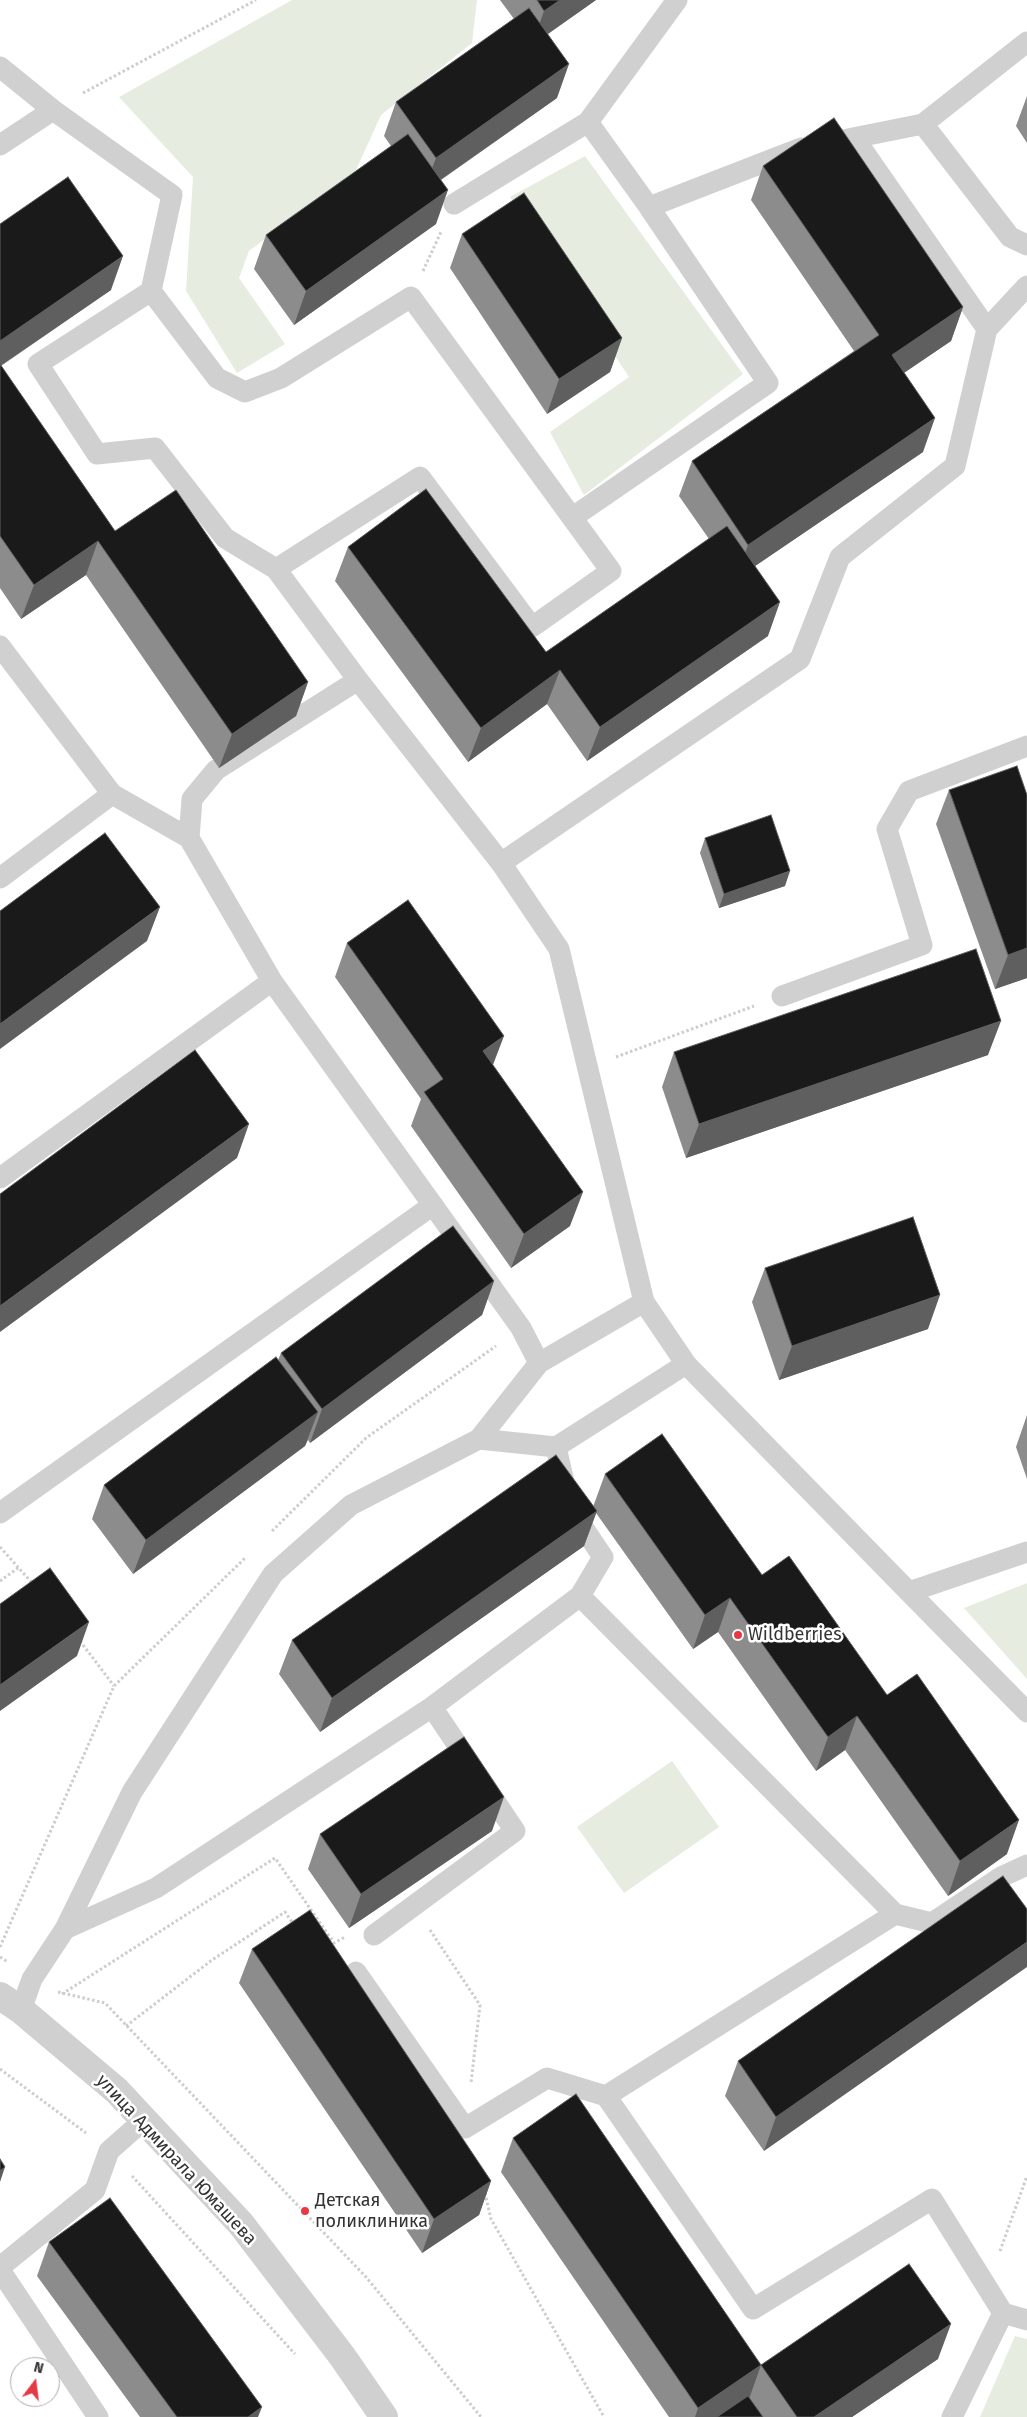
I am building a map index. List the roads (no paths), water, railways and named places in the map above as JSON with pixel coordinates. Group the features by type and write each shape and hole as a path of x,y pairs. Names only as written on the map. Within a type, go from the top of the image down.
{"street":[{"name":"улица Адмирала Юмашева","path":"11,2003 116,2091 241,2224 342,2356 384,2417"}],"lane":[{"path":"454,204 588,122 677,0"},
{"path":"649,207 812,144 855,139 923,124 1027,42"},
{"path":"0,67 52,110 172,195 151,291 38,364 97,454 155,448 225,538 276,569 358,680 501,863 559,949 644,1302 686,1364 1027,1712"},
{"path":"0,145 52,110"},
{"path":"573,517 768,384 649,207 588,122"},
{"path":"923,124 1010,237 1027,244"},
{"path":"855,139 987,329"},
{"path":"501,863 800,659 840,558 955,466 987,329 1027,286"},
{"path":"151,291 217,378 245,392 281,378 411,297 611,571 532,627 420,477 276,569"},
{"path":"0,646 112,794 189,838 272,981 521,1328 539,1363"},
{"path":"189,838 192,799 216,770 358,680"},
{"path":"782,996 922,945 887,829 909,791 1027,746"},
{"path":"0,878 112,794"},
{"path":"0,1178 272,981"},
{"path":"0,1513 433,1205"},
{"path":"11,2003 32,1979 65,1929 132,1792 273,1574 351,1505 479,1439 539,1363 644,1302"},
{"path":"479,1439 556,1447 686,1364"},
{"path":"65,1929 156,1888 432,1707 580,1596 603,1557 570,1508 556,1447"},
{"path":"908,1592 1027,1552"},
{"path":"580,1596 895,1914 932,1923 1001,1878 1027,1866"},
{"path":"374,1935 515,1831 432,1707"},
{"path":"606,2096 895,1914"},
{"path":"356,1972 465,2128 547,2078 606,2096 753,2309 932,2199 1003,2313 1027,2320"},
{"path":"98,2417 0,2268 96,2190 109,2151 144,2120"},
{"path":"952,2417 1003,2313"}],"place":[{"name":"Wildberries","path":"738,1635"},
{"name":"Детская поликлиника","path":"305,2211"}]}
